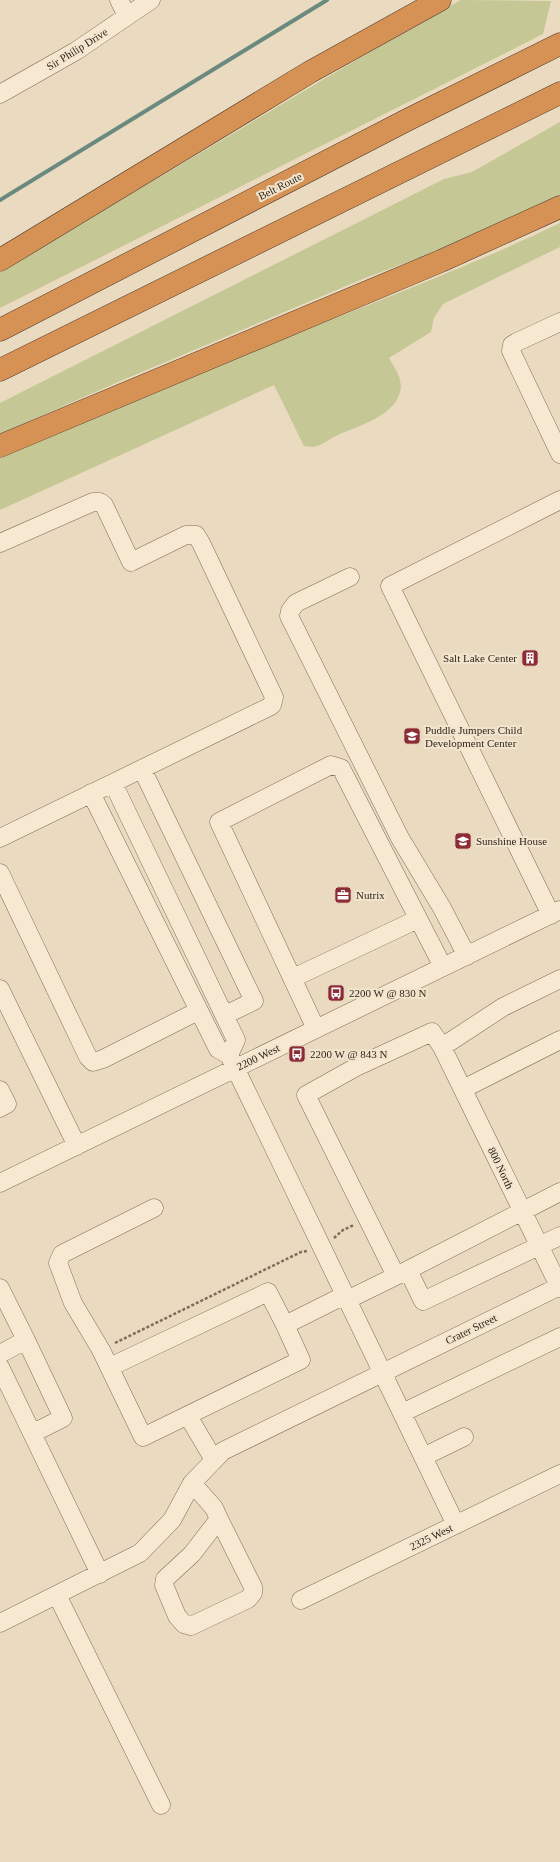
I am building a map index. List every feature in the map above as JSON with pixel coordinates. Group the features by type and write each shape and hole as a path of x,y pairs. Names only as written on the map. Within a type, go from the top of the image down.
{"highway":[{"path":"0,260 304,76 440,0"},
{"name":"Belt Route","path":"0,330 555,46"},
{"path":"0,370 560,93"},
{"path":"0,446 441,261 560,207"}],"street":[{"path":"119,0 127,16"},
{"name":"Sir Philip Drive","path":"0,94 76,51 151,0"},
{"path":"559,448 511,351 512,345 517,342 560,322"},
{"path":"555,912 390,586 560,500"},
{"path":"0,543 93,502 100,502 104,505 131,562 186,535 196,535 274,697 272,705 269,707 0,838"},
{"path":"350,577 296,603 290,611 290,616 400,838 442,908 466,956"},
{"path":"316,1029 219,822 331,765 341,768 444,967"},
{"path":"142,769 254,1001 225,1015"},
{"path":"114,783 236,1040 232,1062"},
{"path":"92,793 198,1011 218,1049 232,1062 456,1525"},
{"path":"0,873 88,1057 93,1062 103,1059 198,1011"},
{"name":"2200 West","path":"0,1183 77,1146 232,1062 316,1029 555,912"},
{"path":"293,978 418,919"},
{"path":"442,1047 503,1007 560,979"},
{"path":"0,989 77,1146"},
{"name":"800 North","path":"368,1218 306,1095 358,1066 432,1032 442,1047 560,1287"},
{"path":"463,1089 560,1040"},
{"path":"0,1090 7,1104 0,1108"},
{"path":"284,1325 402,1273 522,1210 560,1192"},
{"path":"110,1367 268,1292 300,1360 143,1438 102,1350 73,1303 58,1263 62,1254 154,1208"},
{"path":"368,1218 402,1273 423,1301 560,1236"},
{"name":"Crater Street","path":"0,1623 140,1553 172,1520 192,1483 223,1451 382,1372 560,1287"},
{"path":"0,1288 64,1418 32,1433"},
{"path":"402,1413 560,1337"},
{"path":"0,1354 26,1340"},
{"path":"0,1367 100,1574"},
{"path":"188,1416 214,1460"},
{"path":"423,1457 464,1437"},
{"name":"2325 West","path":"301,1600 560,1474"},
{"path":"192,1483 214,1508 253,1587 253,1593 248,1599 191,1626 184,1624 177,1616 164,1585 165,1579 192,1554 219,1519"},
{"path":"57,1595 160,1805"}],"path":[{"path":"109,1346 301,1252 322,1248 343,1230 368,1218"}],"green space":[{"path":"461,0 551,1 543,34 0,308 0,272 405,31"},
{"path":"560,122 560,197 456,244 365,278 118,382 0,434 0,403 444,179 472,172"},
{"path":"560,223 560,247 443,304 434,318 431,332 389,358 400,380 401,390 395,403 373,420 319,445 313,447 304,446 274,385 0,510 0,458 282,339 481,259"}],"waterway":[{"path":"0,200 327,0"}],"place":[{"name":"Salt Lake Center","path":"530,658"},
{"name":"Puddle Jumpers Child Development Center","path":"412,736"},
{"name":"Sunshine House","path":"463,841"},
{"name":"Nutrix","path":"343,895"},
{"name":"2200 W @ 830 N","path":"336,993"},
{"name":"2200 W @ 843 N","path":"297,1054"}]}
